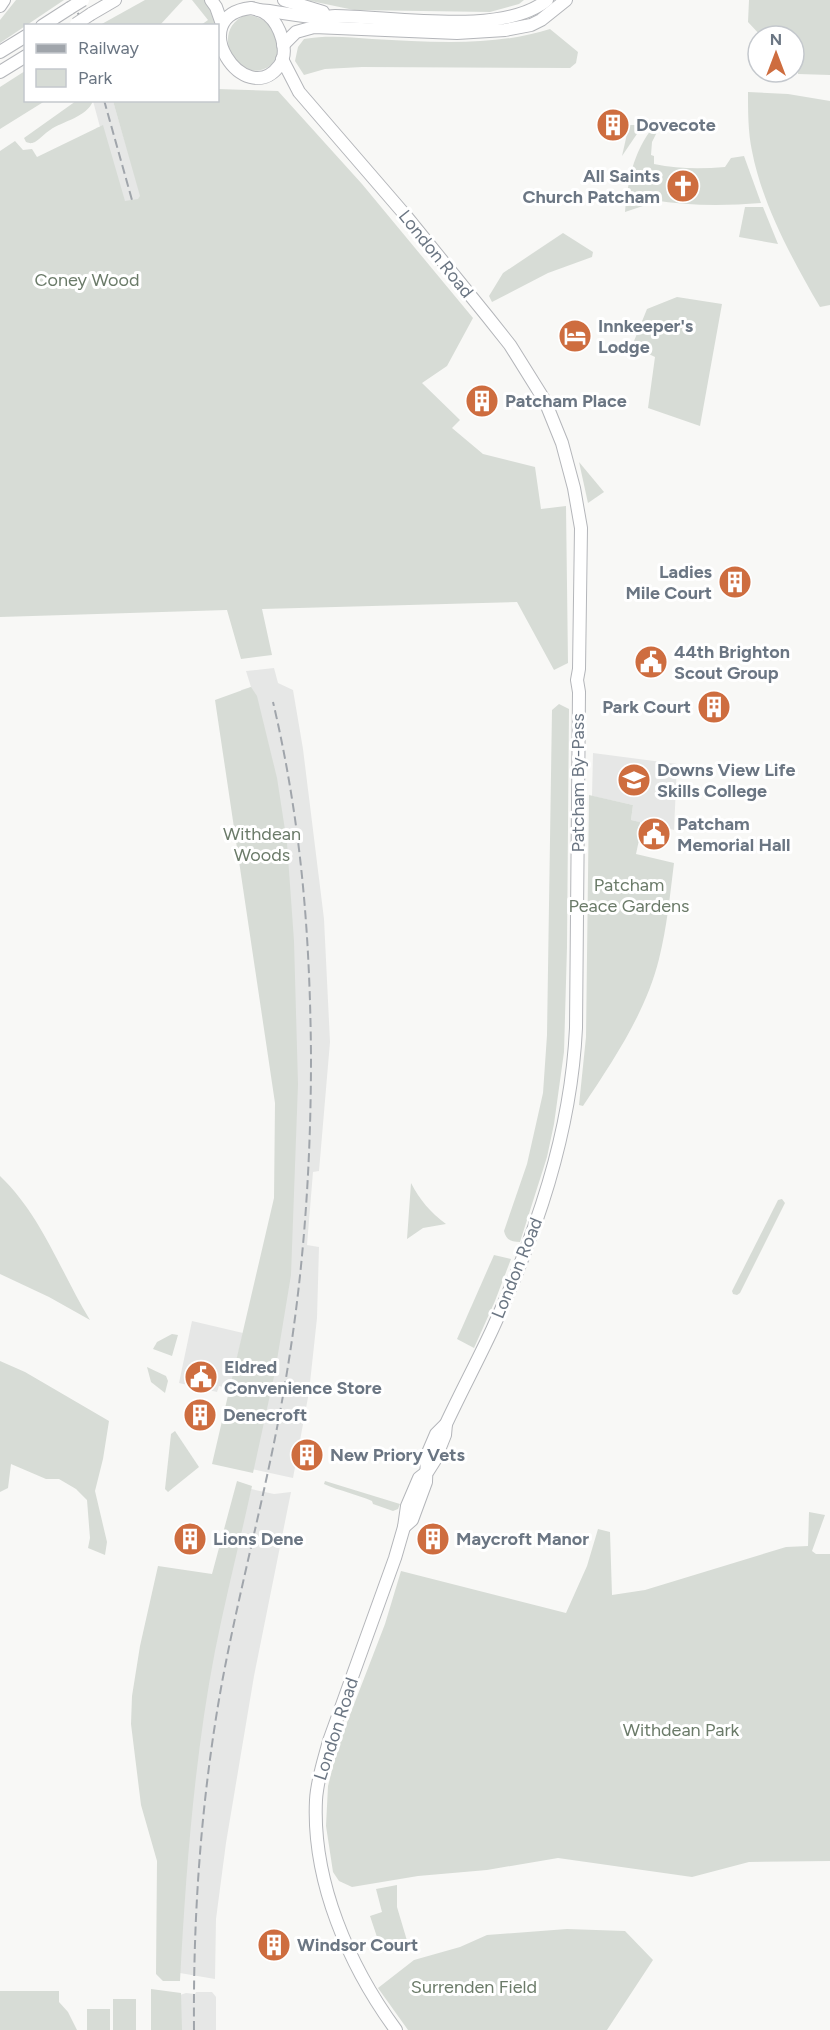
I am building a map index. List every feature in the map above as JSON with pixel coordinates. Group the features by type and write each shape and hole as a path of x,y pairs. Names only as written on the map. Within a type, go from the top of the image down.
{"highway":[{"path":"0,6 4,0"},
{"path":"45,24 83,0"},
{"path":"211,0 222,24 220,43 231,64 244,75 266,76 279,67 283,45 269,16 235,0"},
{"path":"284,0 334,16"},
{"path":"222,24 236,11 254,9 319,18 334,16 395,20 486,20 517,15 536,8 547,0"},
{"path":"283,45 296,32 314,27 457,33 505,30 531,25 550,14 566,0"},
{"path":"77,24 116,1"},
{"path":"0,52 24,37"},
{"path":"0,72 24,57"},
{"name":"London Road","path":"282,59 299,92"},
{"name":"London Road","path":"266,76 285,81 299,92 406,216 510,345 536,385 557,427"},
{"name":"Patcham By-Pass","path":"557,427 574,488 581,528 577,685 579,692 576,1028 574,1068 562,1141"},
{"name":"London Road","path":"396,2030 381,2009 348,1950 330,1897 319,1851 316,1801 320,1773 329,1741 370,1630 404,1527 407,1506 419,1478 428,1471 439,1452 446,1424 509,1289 547,1194 562,1141"}],"shaded area":[{"path":"93,102 113,102 143,198 121,216 96,128 100,127"},
{"path":"274,668 278,683 293,690 303,749 324,919 330,1042 319,1171 313,1172 307,1245 319,1247 317,1318 309,1392 293,1478 252,1469 287,1242 241,690 251,687 246,671"},
{"name":"Downs View Life Skills College","path":"593,753 677,764 674,830 631,820 633,805 592,796"},
{"path":"192,1321 243,1333 230,1389 219,1386 217,1392 179,1383"},
{"path":"251,1489 274,1494 291,1492 254,1676 226,1843 216,1919 215,1979 174,1972 184,1737"},
{"path":"196,1992 212,1992 216,1997 216,2030 179,2030 177,1996"}],"green space":[{"path":"16,0 64,0 28,24 24,24 24,27 0,43 0,20"},
{"path":"145,0 183,0 161,24 102,24"},
{"path":"192,0 205,0 213,11 216,24 202,24 208,20"},
{"path":"306,0 524,0 519,4 490,12 354,10"},
{"path":"749,0 830,0 830,75 806,74 806,24 750,24"},
{"path":"246,15 260,18 275,31 279,44 278,52 276,58 264,69 253,71 243,68 230,52 229,31 235,22"},
{"path":"550,29 578,52 576,63 570,68 362,67 325,69 304,75 295,61 298,47 304,39 338,37 462,42 507,39"},
{"path":"24,72 24,102 43,102 0,129 0,87"},
{"name":"Coney Wood","path":"219,89 278,91 362,184 473,318 447,366 422,383 460,420 452,428 483,454 535,467 541,509 566,506 568,663 554,670 517,602 262,609 272,655 241,659 227,610 0,617 0,151 15,141 23,150 32,149 37,157 103,125 125,201 138,199 140,196 113,102 219,102"},
{"path":"748,92 788,94 830,101 830,305 820,307 799,271 771,212 752,151"},
{"path":"75,102 92,102 86,111 50,130 35,142 26,142 24,138"},
{"path":"629,125 643,125 622,156"},
{"path":"653,127 658,130 652,142 651,155 654,156 654,164 690,168 725,167 731,158 744,156 761,203 693,204 652,200 651,196 649,204 625,212 636,157"},
{"path":"745,207 763,207 778,244 739,237"},
{"path":"563,233 593,252 592,257 548,273 492,302 489,296 503,273"},
{"path":"677,297 722,304 700,426 648,408 655,357 632,346 647,309"},
{"path":"579,462 604,492 588,503"},
{"name":"Withdean Woods","path":"251,687 257,696 277,778 287,843 294,941 298,1084 291,1275 275,1372 253,1473 212,1464 274,1198 275,1103 215,700"},
{"path":"559,704 569,709 564,1052 547,1157 520,1242 517,1242 508,1238 504,1231 527,1164 543,1093 547,1035 552,710"},
{"name":"Patcham Peace Gardens","path":"589,795 633,805 631,820 640,822 636,854 674,863 664,935 646,998 606,1072 583,1106 579,1105 586,1037"},
{"path":"0,1176 28,1208 90,1320 49,1297 0,1274"},
{"path":"411,1183 426,1205 446,1224 423,1228 407,1239"},
{"path":"782,1199 785,1203 740,1293 733,1294 732,1291 778,1200"},
{"path":"494,1255 511,1259 474,1348 457,1339"},
{"path":"172,1334 178,1335 172,1356 153,1349 157,1342"},
{"path":"0,1361 25,1372 109,1421 95,1491 107,1542 105,1555 88,1548 90,1538 87,1500 76,1489 59,1479 46,1479 11,1464 8,1488 0,1492"},
{"path":"147,1367 166,1376 168,1381 165,1393 151,1382"},
{"path":"175,1431 199,1467 168,1492 165,1489 171,1434"},
{"path":"237,1481 252,1486 215,1651 196,1774 180,1981 163,1981 156,1974 157,1861 141,1805 131,1724 132,1696 140,1646 158,1566 212,1574"},
{"path":"325,1481 400,1504 398,1509 393,1511 324,1484"},
{"name":"Withdean Park","path":"809,1512 825,1515 812,1551 816,1554 830,1554 830,1861 749,1862 692,1877 558,1858 487,1870 418,1876 352,1887 339,1881 333,1872 326,1826 328,1786 338,1746 385,1624 401,1571 566,1613 587,1566 598,1529 610,1532 612,1595 645,1590 786,1547 808,1546"},
{"path":"397,1885 397,1907 408,1944 382,1952 370,1916 382,1912 376,1889"},
{"name":"Surrenden Field","path":"567,1929 625,1931 653,1960 607,2030 408,2030 378,1988 414,1960 460,1947 487,1935"},
{"path":"151,1989 181,1993 182,2030 151,2030"},
{"path":"0,1991 59,1991 59,2002 68,2012 77,2030 0,2030"},
{"path":"113,1999 136,1999 136,2030 113,2030"},
{"path":"87,2009 110,2009 110,2030 87,2030"}],"railway":[{"path":"74,0 81,24"},
{"path":"105,102 132,200"},
{"path":"194,2030 197,1901 208,1773 221,1688 286,1378 298,1298 308,1177 311,1056 306,921 291,790 273,702"}],"place":[{"name":"Dovecote","path":"613,125"},
{"name":"All Saints Church Patcham","path":"683,186"},
{"name":"Innkeeper's Lodge","path":"575,336"},
{"name":"Patcham Place","path":"482,401"},
{"name":"Ladies Mile Court","path":"735,582"},
{"name":"44th Brighton Scout Group","path":"651,662"},
{"name":"Park Court","path":"714,707"},
{"name":"Downs View Life Skills College","path":"634,780"},
{"name":"Patcham Memorial Hall","path":"654,834"},
{"name":"Eldred Convenience Store","path":"201,1377"},
{"name":"Denecroft","path":"200,1415"},
{"name":"New Priory Vets","path":"307,1455"},
{"name":"Lions Dene","path":"190,1539"},
{"name":"Maycroft Manor","path":"433,1539"},
{"name":"Windsor Court","path":"274,1945"}]}
